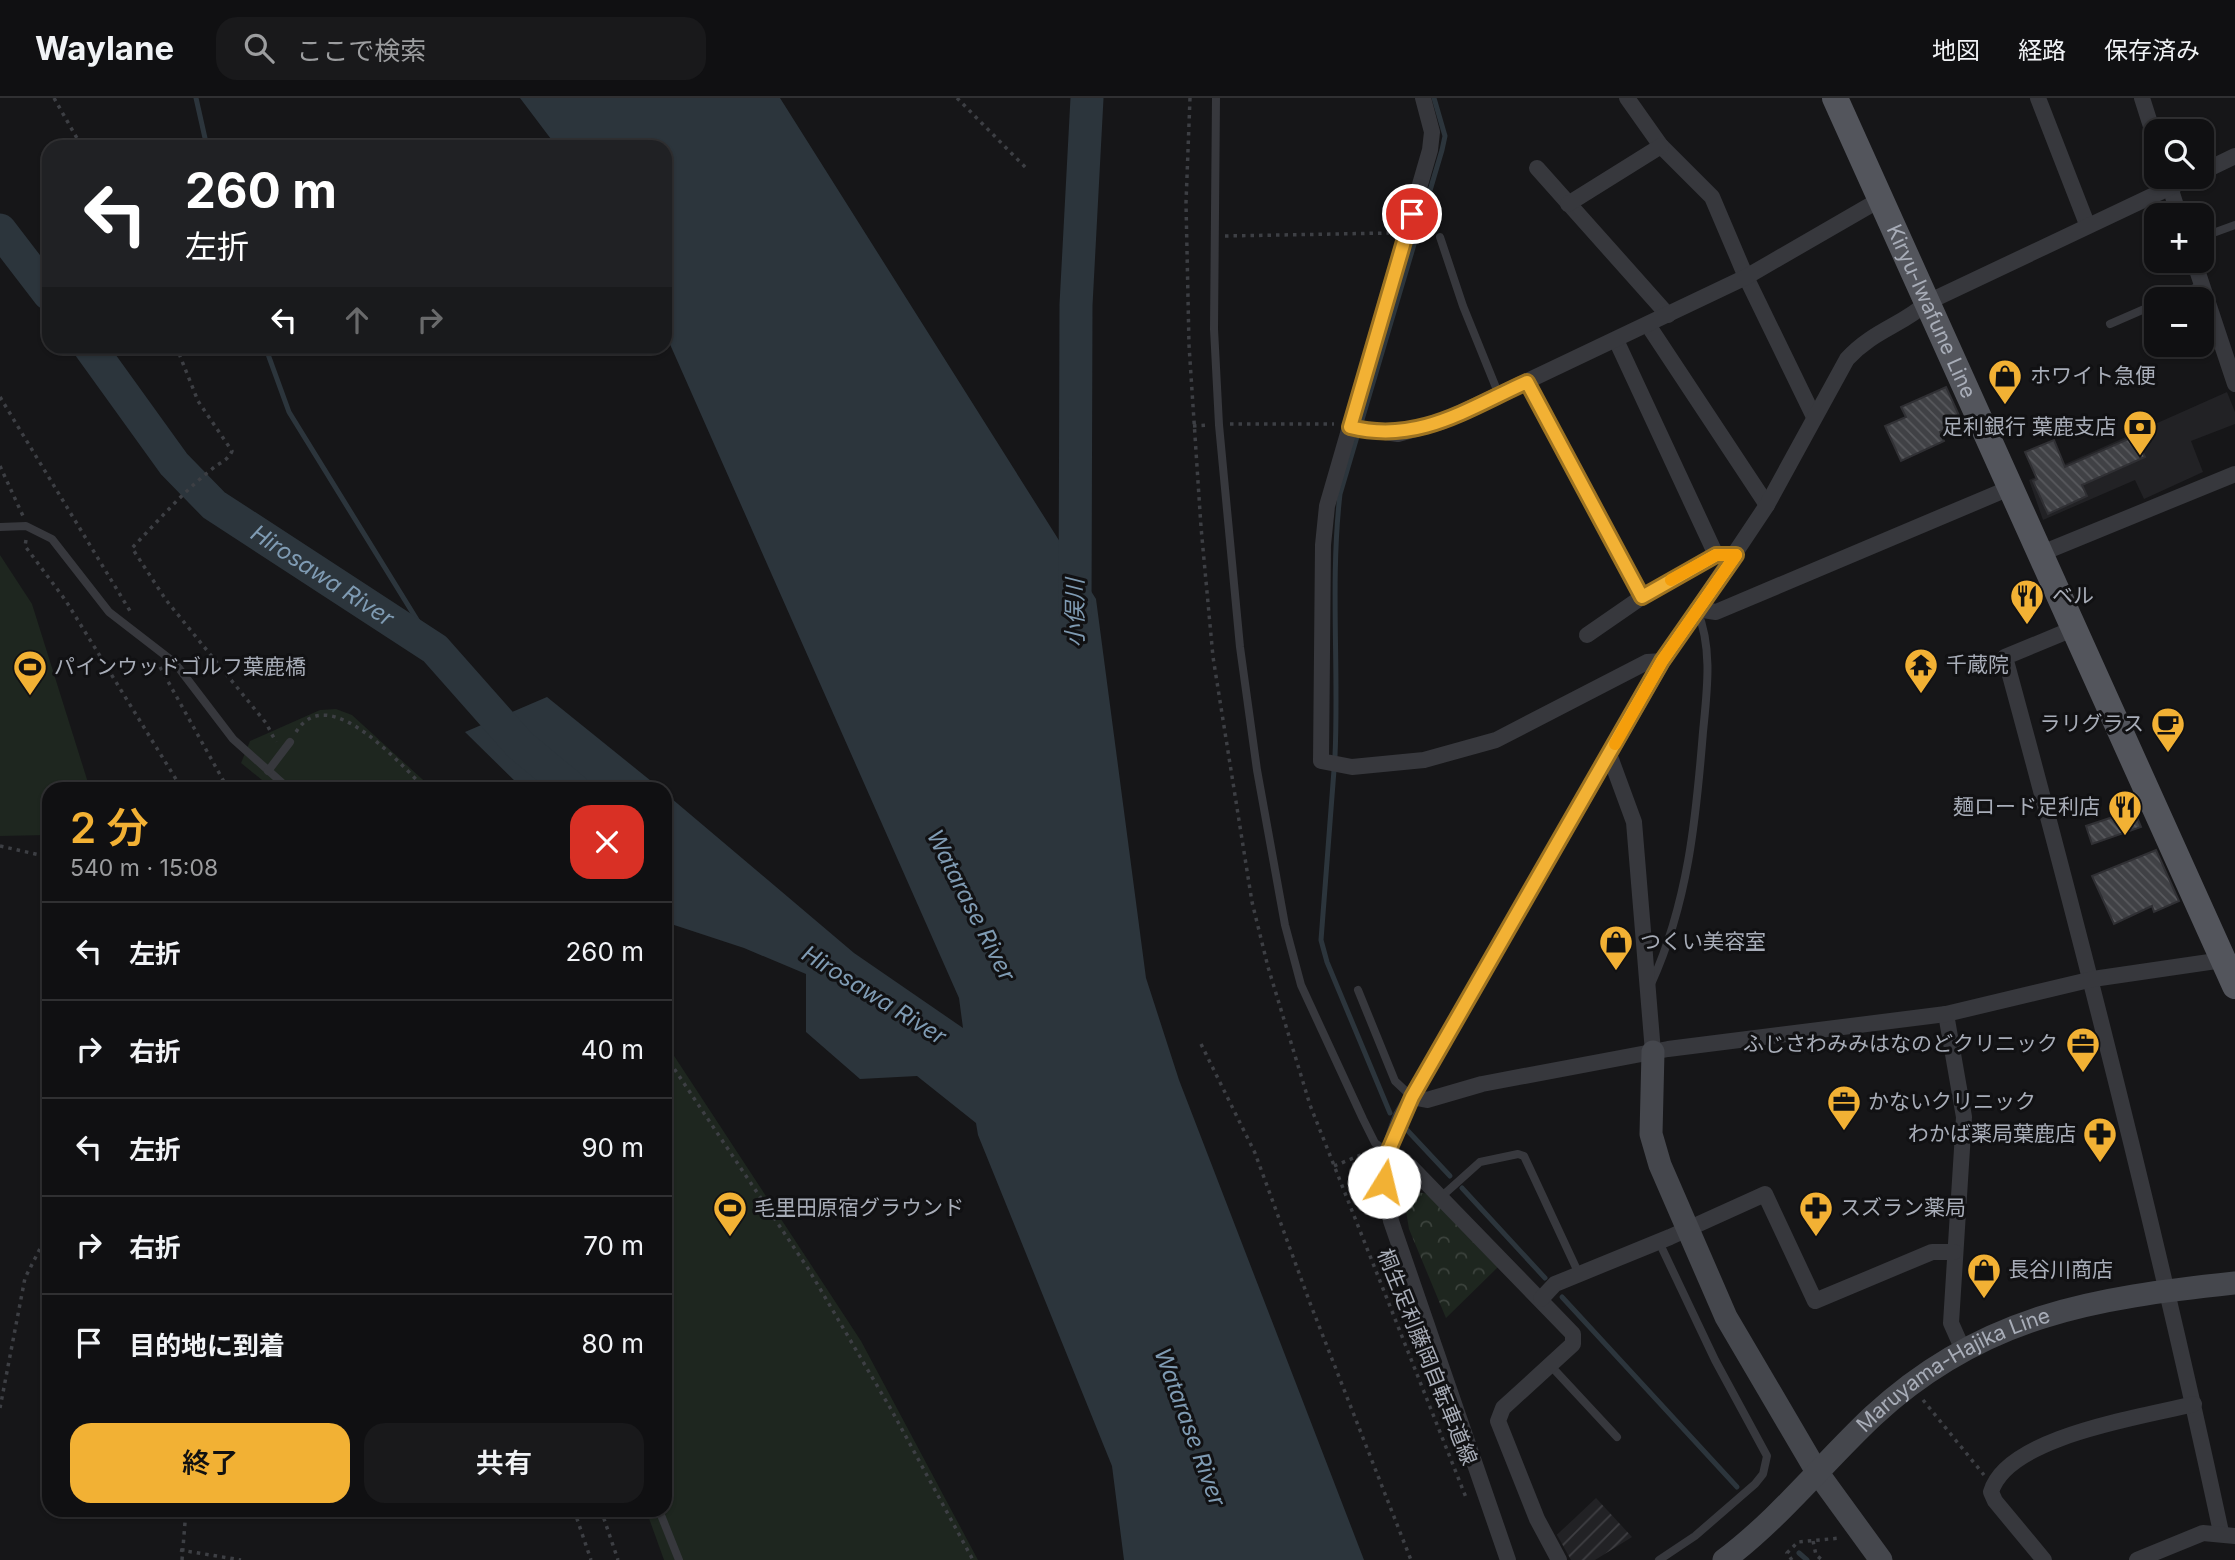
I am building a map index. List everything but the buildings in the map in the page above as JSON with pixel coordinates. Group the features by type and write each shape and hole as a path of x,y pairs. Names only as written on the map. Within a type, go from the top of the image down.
{"main road":[{"name":"Kiryu-Iwafune Line","path":"1835,98 2235,986"},
{"path":"1653,1052 1651,1133 1660,1165 1726,1317 1817,1472 1881,1560"},
{"name":"Maruyama-Hajika Line","path":"1724,1560 1906,1387 1963,1350 2020,1323 2068,1308 2166,1290 2235,1283"}],"street":[{"path":"1423,98 1432,132 1430,150 1357,429 1327,506 1323,545 1321,761 1352,767 1424,760 1496,740 1647,662 1662,661"},
{"path":"2038,98 2087,224"},
{"path":"2142,98 2149,119"},
{"path":"1633,100 1661,146 1712,197 1746,277 1814,416"},
{"path":"1569,204 1661,146"},
{"path":"2214,166 2235,156"},
{"path":"1537,168 1668,315"},
{"path":"1508,1560 1391,1221 1384,1182 1388,1152 1412,1097 1662,661 1736,555 1767,505 1847,359 1863,343 1915,313 1928,302 2154,189"},
{"path":"1357,429 1398,434 1441,422 1746,277 1881,199"},
{"path":"2198,273 2235,384"},
{"path":"1648,325 1767,505"},
{"path":"1616,340 1716,555"},
{"path":"1527,382 1642,597"},
{"path":"2042,553 2235,474"},
{"path":"1697,610 1716,612 2012,487"},
{"path":"1587,635 1642,597 1716,555 1736,555"},
{"path":"2075,628 2005,657 2093,979 2193,1404 2228,1534 2203,1533 2137,1560"},
{"path":"1609,754 1634,821 1650,986 1653,1052"},
{"path":"1412,1097 1427,1100 1505,1079 1653,1052 1946,1014 2093,979 2223,960"},
{"path":"1946,1014 1964,1117 1951,1323 1963,1350"},
{"path":"1388,1152 1411,1167 1441,1197 1541,1299 1574,1339 1573,1344 1503,1408 1498,1421 1537,1519 1559,1560"},
{"path":"1541,1299 1555,1284 1688,1230 1765,1194 1815,1301 1932,1252 1954,1252"},
{"path":"2044,1560 1994,1501 1991,1492 1999,1477 2028,1452 2052,1440 2193,1404"}],"lane":[{"path":"1216,98 1213,126 1214,329 1219,425 1240,647 1261,796 1284,925 1300,985 1363,1119 1376,1143 1388,1152"},
{"path":"2214,233 2235,225"},
{"path":"1440,237 1463,306 1499,394"},
{"path":"2197,287 2202,285"},
{"path":"2110,324 2144,309"},
{"path":"0,527 26,526 52,539 108,612 175,663 233,739 281,782"},
{"path":"1650,986 1667,950 1692,857 1707,685 1707,648 1697,610"},
{"path":"268,771 290,742"},
{"path":"1358,990 1395,1081 1412,1097"},
{"path":"1441,1197 1480,1162 1518,1154 1524,1156 1579,1274"},
{"path":"1659,1242 1715,1360 1767,1456 1763,1474 1755,1484 1695,1536 1659,1560"},
{"path":"1550,1364 1617,1437"},
{"path":"662,1517 679,1560"}],"path":[{"path":"54,98 78,140"},
{"path":"957,98 1026,168"},
{"path":"1223,236 1396,233"},
{"path":"179,354 198,401 232,451 229,459 214,467 177,500 132,548 166,600 266,723 281,752"},
{"path":"0,397 126,605"},
{"path":"1242,424 1340,424 1357,429"},
{"path":"1193,426 1213,425"},
{"path":"0,466 19,502 26,526 25,546 66,601 178,782"},
{"path":"168,683 224,782"},
{"path":"290,742 299,728 311,720 337,716 347,719 418,782"},
{"path":"0,846 42,855"},
{"path":"1201,1044 1255,1153 1310,1303 1411,1560"},
{"path":"672,1065 809,1270 892,1410 973,1560"},
{"name":"桐生足利藤岡自転車道線","path":"1370,1152 1334,1166 1472,1512"},
{"path":"0,1408 25,1278 42,1245"},
{"path":"1424,1391 1431,1387"},
{"path":"1922,1399 1985,1477"},
{"path":"182,1560 180,1550 185,1517"},
{"path":"576,1517 591,1560"},
{"path":"603,1517 618,1560"},
{"path":"1792,1560 1787,1553 1798,1542 1840,1538"},
{"path":"1812,1540 1816,1555 1822,1560"},
{"path":"180,1550 240,1560"}],"shaded area":[{"name":"足利銀行 葉鹿支店","path":"2227,392 2235,412 2235,424 2191,441 2203,472 2144,499 2135,480 2043,520 2029,480"},
{"path":"1596,1498 1632,1537 1595,1560 1571,1560 1557,1535"}],"green space":[{"name":"パインウッドゴルフ葉鹿橋","path":"0,555 32,604 88,782 42,782 42,835 0,836"},
{"path":"336,709 352,715 425,782 264,782 241,763 250,741 320,710"},
{"name":"毛里田原宿グラウンド","path":"672,1053 861,1341 978,1560 664,1560 649,1517 672,1517"},
{"path":"1416,1192 1429,1194 1498,1267 1446,1318 1409,1229 1404,1198"}],"water":[{"name":"Watarase River","path":"520,98 780,98 1096,599 1146,978 1179,1080 1364,1560 1124,1560 1112,1466 978,1135 976,1123 917,1076 860,1079 806,1032 806,974 744,948 672,924 672,799 854,953 963,1028 959,998 672,349 672,140 552,140"},
{"path":"547,697 652,782 516,782 465,732"}],"waterway":[{"path":"196,98 205,140"},
{"name":"小俣川","path":"1075,611 1076,305 1087,98"},
{"path":"1335,756 1335,592 1340,494 1442,150 1445,136 1434,98"},
{"name":"Hirosawa River","path":"0,230 42,285"},
{"name":"Hirosawa River","path":"95,354 174,464 214,505 435,649 520,745 565,782"},
{"path":"268,354 289,412 435,649"},
{"path":"1334,770 1321,940 1327,962 1390,1113"},
{"path":"1407,1130 1450,1176"},
{"path":"1462,1188 1545,1278"},
{"path":"1562,1297 1737,1487"},
{"path":"1799,1553 1807,1560"}],"slow traffic":[{"path":"1615,744 1662,661 1736,555 1716,555 1671,580"}],"place":[{"name":"ホワイト急便","path":"2005,406"},
{"name":"足利銀行 葉鹿支店","path":"2140,457"},
{"name":"ベル","path":"2027,626"},
{"name":"千蔵院","path":"1921,695"},
{"name":"パインウッドゴルフ葉鹿橋","path":"30,697"},
{"name":"ラリグラス","path":"2168,754"},
{"name":"麺ロード足利店","path":"2125,837"},
{"name":"つくい美容室","path":"1616,972"},
{"name":"ふじさわみみはなのどクリニック","path":"2083,1074"},
{"name":"かないクリニック","path":"1844,1132"},
{"name":"わかば薬局葉鹿店","path":"2100,1164"},
{"name":"毛里田原宿グラウンド","path":"730,1238"},
{"name":"スズラン薬局","path":"1816,1238"},
{"name":"長谷川商店","path":"1984,1300"}],"route":[{"path":"1384,1182 1388,1152 1401,1116 1662,661 1736,555 1716,555 1642,597 1527,382 1441,422 1398,434 1367,432 1350,427 1412,214"}]}
